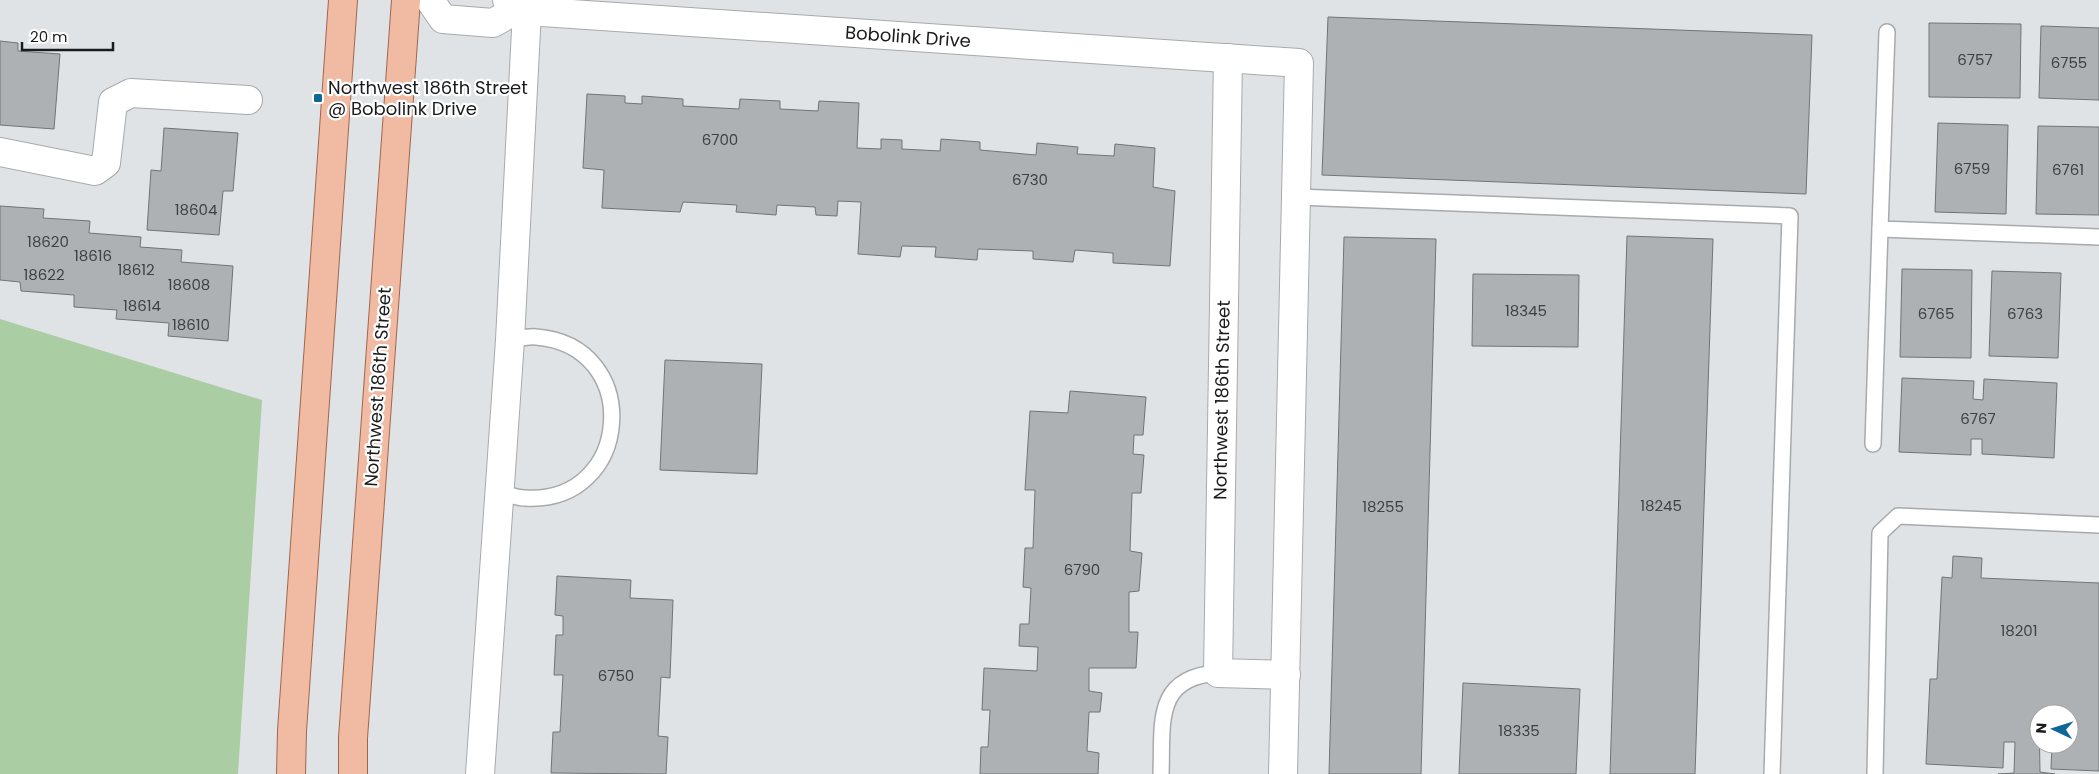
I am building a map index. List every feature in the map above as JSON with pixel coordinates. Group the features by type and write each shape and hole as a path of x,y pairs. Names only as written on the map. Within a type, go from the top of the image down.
{"main road":[{"path":"291,774 292,721 343,0"},
{"name":"Northwest 186th Street","path":"353,774 353,738 406,0"}],"street":[{"path":"430,0 443,19 493,23 517,7"},
{"path":"480,774 510,340 517,7"},
{"name":"Bobolink Drive","path":"517,7 1299,63 1296,197"},
{"name":"Northwest 186th Street","path":"1218,673 1228,58"},
{"path":"0,152 95,171 106,163 113,102 130,93 248,100"},
{"path":"1283,774 1296,197"},
{"path":"1218,673 1286,675"}],"lane":[{"path":"1874,444 1887,32"},
{"path":"1296,197 1790,216 1772,774"},
{"path":"1880,229 2099,237"},
{"path":"499,492 524,498 550,497 574,488 594,471 608,449 613,423 611,397 601,374 583,354 561,341 535,336 510,340"},
{"path":"1875,774 1880,533 1898,516 2099,525"},
{"path":"1161,774 1164,707 1172,692 1185,681 1200,674 1218,673"}],"green space":[{"path":"0,319 262,400 238,774 0,774"}],"building":[{"path":"1328,17 1812,35 1806,194 1322,175"},
{"path":"1929,23 2021,24 2020,98 1929,97"},
{"path":"2041,26 2099,28 2099,100 2039,98"},
{"path":"0,41 18,43 18,51 60,54 54,129 0,125"},
{"path":"587,94 625,96 625,103 642,104 642,96 683,99 683,106 739,109 740,99 780,101 780,109 818,111 819,101 859,103 857,148 881,149 881,139 902,140 902,149 940,151 941,139 980,142 980,150 1036,155 1037,143 1078,147 1077,154 1114,156 1115,144 1155,148 1153,187 1175,191 1170,266 1113,263 1113,253 1075,250 1073,262 1033,259 1033,251 978,249 977,260 935,257 936,247 902,246 900,257 858,254 861,202 838,201 837,216 816,215 815,207 777,205 776,215 736,212 737,205 683,202 680,212 602,208 604,170 583,168"},
{"path":"1938,123 2008,125 2006,214 1935,212"},
{"path":"2038,126 2099,127 2099,215 2036,214"},
{"path":"164,128 238,133 233,191 223,191 219,235 147,230 151,170 161,171"},
{"path":"0,206 44,209 43,218 90,221 89,233 141,237 140,247 182,250 181,262 233,266 228,341 168,336 169,323 116,319 117,310 74,307 74,295 21,291 20,282 0,280"},
{"path":"1627,236 1713,239 1695,774 1610,774"},
{"path":"1344,237 1436,239 1421,774 1329,774"},
{"path":"1902,269 1972,270 1971,358 1900,357"},
{"path":"1992,271 2061,273 2058,358 1989,356"},
{"path":"1473,274 1579,275 1578,347 1472,346"},
{"path":"665,360 762,364 757,474 660,470"},
{"path":"1902,378 1974,381 1973,399 1983,400 1984,379 2057,383 2054,458 1982,454 1982,439 1971,439 1971,455 1899,452"},
{"path":"1070,391 1146,397 1143,435 1134,435 1133,454 1144,455 1141,493 1132,493 1130,551 1142,553 1139,591 1129,592 1129,632 1138,632 1136,668 1089,668 1089,691 1102,693 1100,712 1089,712 1087,751 1099,753 1098,774 980,774 981,747 988,747 990,710 982,710 984,668 1037,671 1038,647 1019,646 1020,624 1029,624 1031,588 1023,587 1025,548 1033,548 1035,490 1025,490 1030,411 1068,413"},
{"path":"1953,556 1982,558 1981,578 2099,583 2099,771 2051,769 2052,754 2079,754 2079,704 2029,704 2029,754 2040,754 2040,772 2055,774 1998,774 2014,773 2015,742 2004,742 2003,768 1926,764 1930,679 1937,679 1942,577 1952,578"},
{"path":"557,576 631,580 630,598 673,600 670,678 661,677 658,736 668,737 666,774 551,773 553,732 560,732 563,675 554,675 556,635 563,635 563,616 555,615"},
{"path":"1463,683 1580,689 1576,774 1459,774"}],"place":[{"name":"Northwest 186th Street @ Bobolink Drive","path":"318,98"}]}
